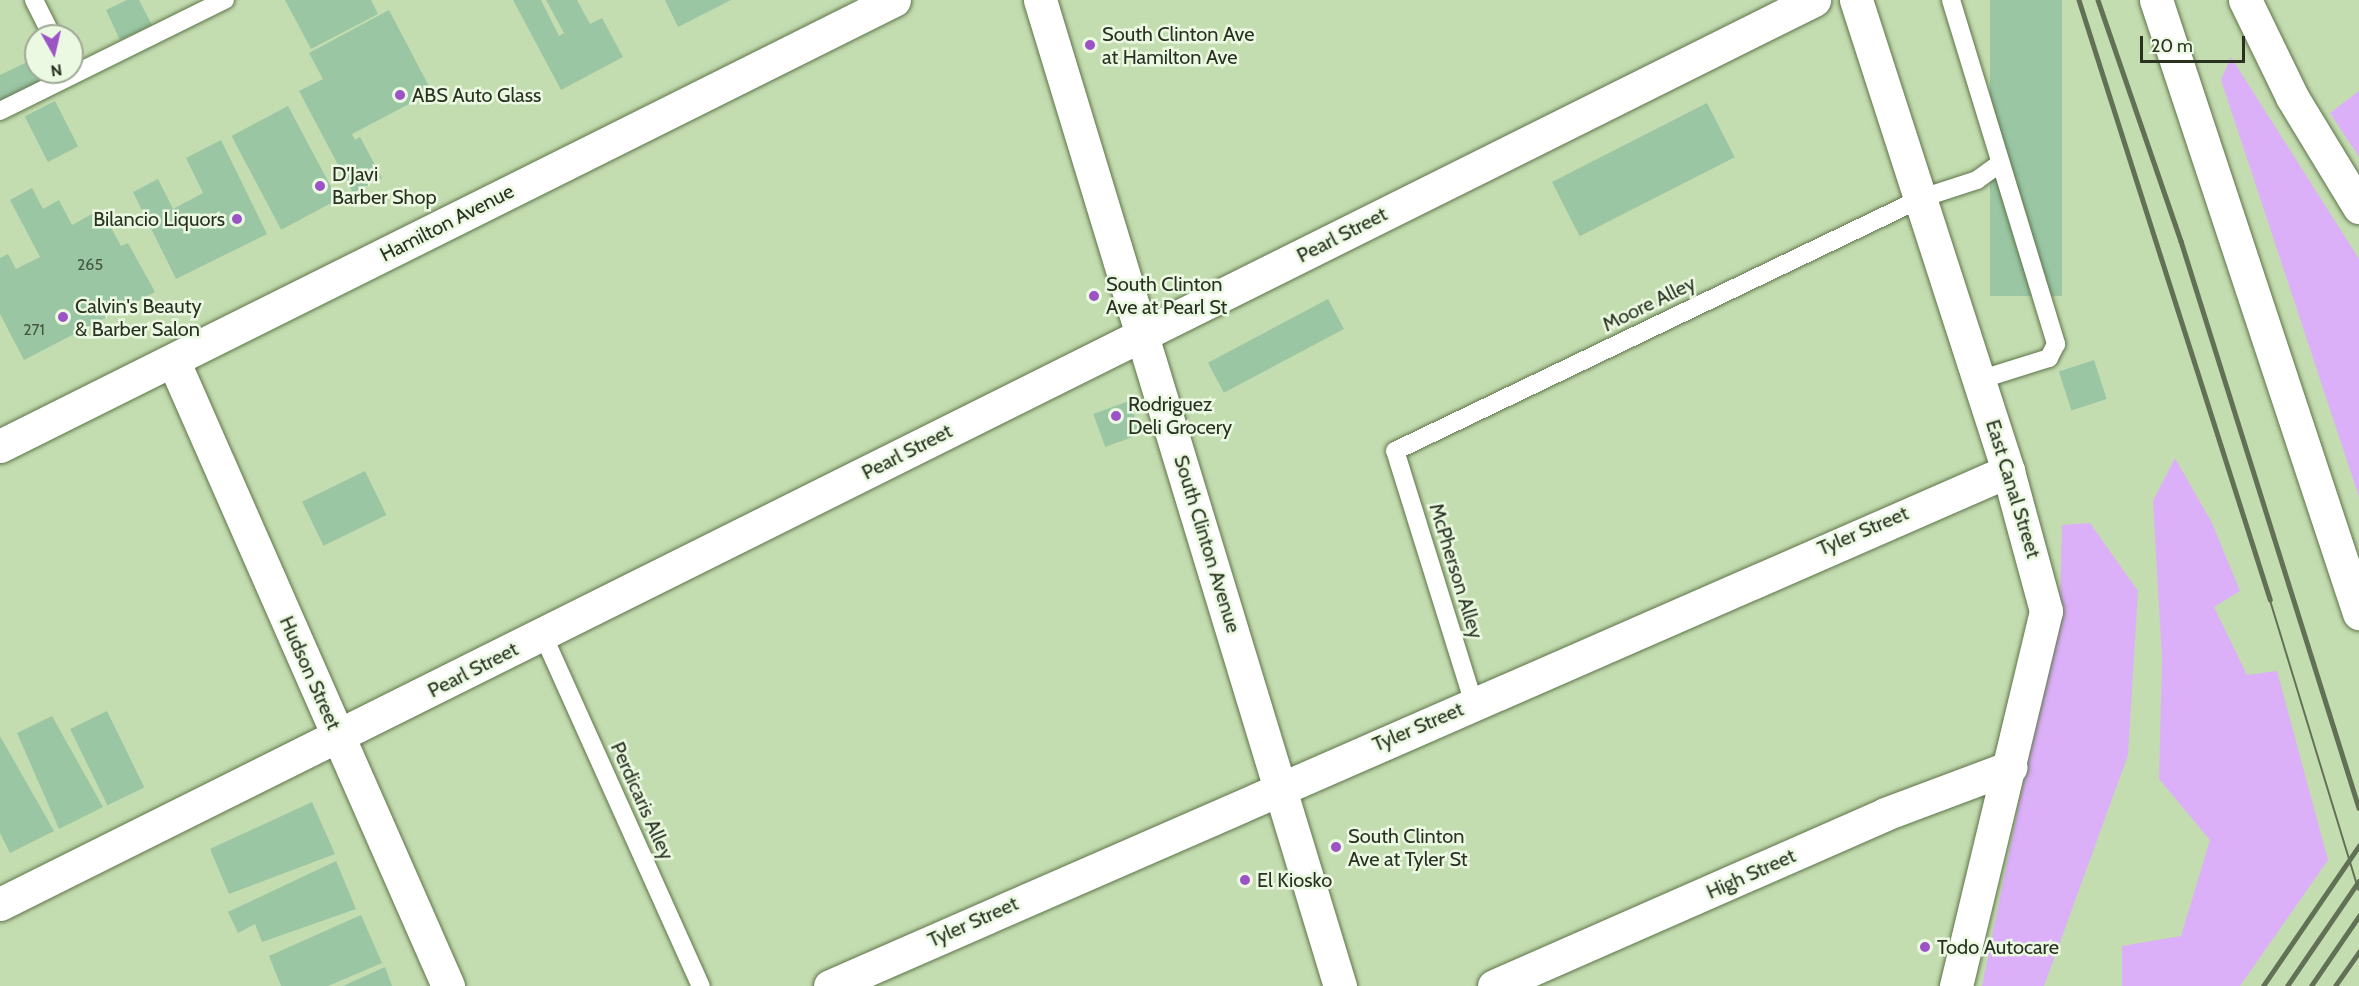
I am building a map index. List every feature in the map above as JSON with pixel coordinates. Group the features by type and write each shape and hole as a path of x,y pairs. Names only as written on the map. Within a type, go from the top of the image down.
{"main road":[{"name":"Hamilton Avenue","path":"0,446 894,0"},
{"name":"South Clinton Avenue","path":"1040,0 1340,986"},
{"name":"Pearl Street","path":"0,904 339,738 1143,333 1814,0"},
{"name":"East Canal Street","path":"1856,0 1922,198 2008,471 2047,622 1956,986"},
{"path":"2156,0 2359,613"},
{"path":"2245,0 2292,97 2359,207"},
{"name":"Hudson Street","path":"173,360 448,986"},
{"name":"Tyler Street","path":"830,986 1280,786 2008,471"},
{"name":"High Street","path":"1494,986 1885,814 2011,767"}],"lane":[{"path":"34,0 46,24"},
{"path":"84,68 225,0"},
{"path":"1951,0 1997,137 2000,163 2056,344 2049,358 1979,380"},
{"path":"0,111 52,84"},
{"name":"Moore Alley","path":"1395,451 1922,198 1977,180 2000,163"},
{"name":"McPherson Alley","path":"1395,451 1474,704"},
{"name":"Perdicaris Alley","path":"543,635 701,986"}],"shaded area":[{"path":"2231,57 2359,259 2359,497 2221,80"},
{"path":"2359,91 2359,157 2330,113"},
{"path":"2175,458 2212,523 2240,591 2214,607 2247,675 2277,671 2328,860 2240,986 2122,986 2122,946 2181,936 2210,840 2159,779 2162,659 2153,501"},
{"path":"2090,523 2138,591 2128,755 2044,986 1982,986 2060,602 2062,525"}],"building":[{"path":"127,0 139,0 152,25 120,40 106,10"},
{"path":"285,0 371,0 378,14 311,49"},
{"path":"513,0 541,0 559,36 564,33 546,0 577,0 590,24 602,18 623,57 561,90"},
{"path":"665,0 731,0 678,27"},
{"path":"1990,0 2062,0 2062,296 1990,296"},
{"path":"389,10 432,92 352,134 355,140 360,137 382,178 353,193 299,91 323,79 309,53"},
{"path":"24,64 24,84 37,84 0,102 0,75"},
{"path":"55,101 78,146 48,162 25,116"},
{"path":"1707,103 1735,157 1580,236 1552,182"},
{"path":"288,106 338,200 281,230 231,136"},
{"path":"221,140 267,234 176,279 133,192 158,179 173,209 203,193 186,158"},
{"path":"32,188 43,209 59,200 72,225 101,209 121,246 128,243 155,292 24,360 0,314 0,258 8,254 16,269 40,257 10,200"},
{"path":"1328,299 1344,329 1224,393 1208,363"},
{"path":"2094,360 2107,399 2071,410 2059,371"},
{"path":"1129,401 1141,434 1105,447 1093,414"},
{"path":"365,471 386,515 324,546 302,502"},
{"path":"107,711 144,787 107,805 70,729"},
{"path":"52,716 103,807 59,829 17,733"},
{"path":"0,736 54,831 10,853 0,833"},
{"path":"312,802 335,854 229,894 210,849"},
{"path":"336,861 356,909 262,942 255,924 238,933 228,912"},
{"path":"361,915 382,963 328,986 281,986 269,956"},
{"path":"385,967 392,986 343,986"}],"tram line":[{"path":"2270,599 2359,890"}],"railway":[{"path":"2079,0 2270,599"},
{"path":"2098,0 2181,241 2359,808"},
{"path":"2263,986 2359,846"},
{"path":"2287,986 2359,881"},
{"path":"2311,986 2359,916"},
{"path":"2335,986 2359,952"}],"place":[{"name":"South Clinton Ave at Hamilton Ave","path":"1090,45"},
{"name":"ABS Auto Glass","path":"400,95"},
{"name":"D'Javi Barber Shop","path":"320,186"},
{"name":"Bilancio Liquors","path":"237,219"},
{"name":"South Clinton Ave at Pearl St","path":"1094,296"},
{"name":"Calvin's Beauty & Barber Salon","path":"63,317"},
{"name":"Rodriguez Deli Grocery","path":"1116,416"},
{"name":"South Clinton Ave at Tyler St","path":"1336,847"},
{"name":"El Kiosko","path":"1245,880"},
{"name":"Todo Autocare","path":"1925,947"}]}
